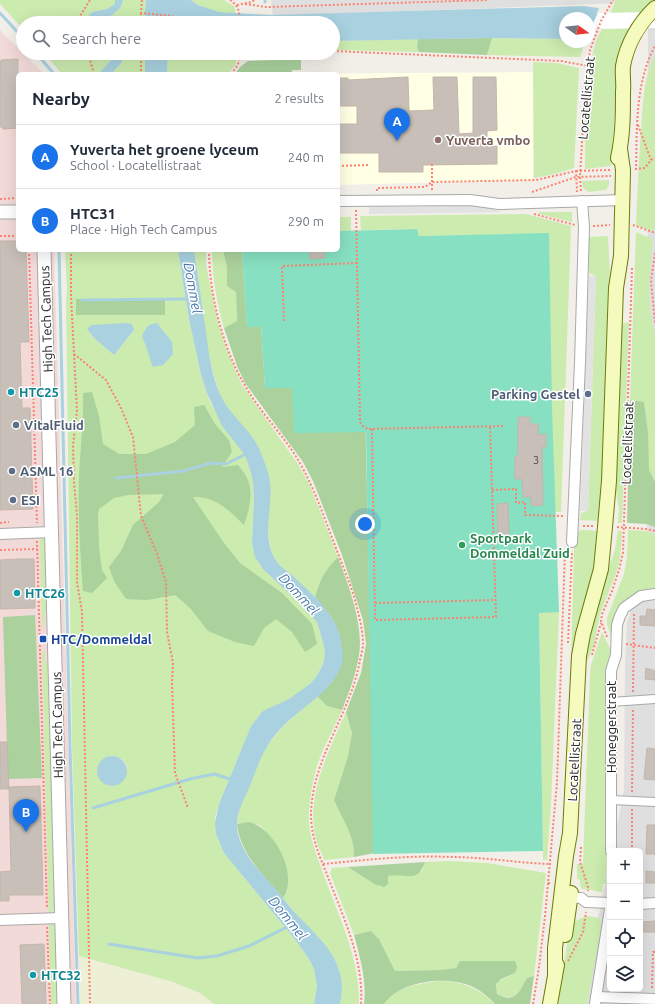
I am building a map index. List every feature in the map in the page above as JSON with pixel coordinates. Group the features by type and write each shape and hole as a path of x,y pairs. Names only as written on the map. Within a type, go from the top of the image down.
{"main road":[{"name":"Locatellistraat","path":"550,1004 555,973 564,945 563,898 573,857 570,833 579,656 583,634 601,569 609,481 616,288 621,256 622,225 618,200 624,176 620,149 623,90 634,56 649,19"}],"street":[{"path":"340,201 470,200 499,204 618,200"},
{"path":"568,546 580,201"},
{"path":"0,212 16,212"},
{"name":"High Tech Campus","path":"44,252 64,1004"},
{"path":"0,534 52,532"},
{"name":"Honeggerstraat","path":"611,848 611,702 612,670 616,655 617,625 624,608 640,596 655,594"},
{"path":"611,702 655,699"},
{"path":"611,800 655,802"},
{"path":"563,898 580,906 586,902 607,904"},
{"path":"643,904 655,903"},
{"path":"0,920 62,918"},
{"path":"608,920 596,1000 654,996"}],"path":[{"path":"80,16 90,0"},
{"path":"142,0 141,13 172,16"},
{"path":"230,0 237,5 239,16"},
{"path":"237,5 252,2 254,0"},
{"path":"245,4 267,7 409,1 488,0"},
{"name":"Locatellistraat","path":"580,201 585,92 590,50 598,29 613,0"},
{"path":"527,194 580,176 624,176 638,124 641,85 648,60 655,46"},
{"path":"340,52 561,61 588,66"},
{"path":"90,60 93,72"},
{"path":"141,60 141,72"},
{"path":"233,72 239,60"},
{"path":"638,124 651,160"},
{"path":"432,164 432,200"},
{"path":"340,166 369,165"},
{"path":"377,194 377,188 425,187 432,182 536,180 581,170"},
{"path":"576,171 580,201 580,226"},
{"path":"0,199 16,198"},
{"path":"356,201 360,422 363,426 372,429 503,426"},
{"path":"534,213 580,226 622,225 655,233"},
{"path":"622,225 634,232"},
{"path":"0,236 16,236"},
{"path":"29,252 50,1004"},
{"path":"71,252 71,296 77,411 73,445 77,516 77,582 82,612 90,1004"},
{"path":"209,252 209,265 214,296 225,341 235,366 243,383 300,463 310,483 318,500 351,588 359,619 363,644 358,671 354,687 320,767 311,812 317,850 348,929 357,962 361,981 361,1004"},
{"path":"655,253 651,280 655,323"},
{"path":"284,322 282,266 357,264"},
{"name":"Locatellistraat","path":"616,655 601,621 623,554 632,267"},
{"path":"74,354 106,380 121,408 133,437 141,516 157,554 166,582 167,632 173,663 172,683 175,773 188,808"},
{"path":"372,429 375,620 496,617 490,426"},
{"path":"492,490 516,489 516,503 525,502 525,515 566,516"},
{"path":"624,527 646,529 655,532"},
{"path":"563,898 548,883 556,782 568,546"},
{"path":"0,550 37,550"},
{"path":"375,603 495,600"},
{"path":"632,848 634,613 636,610"},
{"path":"617,643 655,648"},
{"path":"323,864 384,858 450,856 522,863 558,864"},
{"path":"533,1004 545,916"},
{"path":"654,996 653,952 655,952"}],"shaded area":[{"path":"271,0 655,0 655,1004 580,1004 607,875 607,992 643,992 643,848 613,848 624,790 625,666 627,622 647,563 648,2 273,16"},
{"path":"0,30 16,46 16,60 30,60 42,72 16,72 16,252 54,252 76,1004 0,1004"},
{"path":"533,72 533,180 340,185 340,73"},
{"path":"482,206 502,212 369,214 369,207"},
{"name":"Parking Gestel","path":"589,276 596,276 588,511 580,511"},
{"path":"79,956 173,982 200,993 214,1004 80,1004"}],"green space":[{"path":"0,0 115,0 115,4 107,9 92,12 88,16 16,16 16,21 0,4"},
{"path":"123,0 146,0 145,16 111,16 121,7"},
{"path":"191,0 224,0 234,6 236,14 212,10"},
{"path":"616,0 655,0 655,3 644,14 610,14"},
{"path":"634,28 618,67 611,166 585,169 585,123 588,78 595,44 602,29"},
{"path":"492,38 559,39 559,48 583,48 580,57 487,55"},
{"path":"492,38 487,55 419,52 417,47 418,39"},
{"path":"418,39 417,47 419,52 340,50 340,41"},
{"path":"655,55 654,232 636,225 643,101 648,73"},
{"path":"50,60 111,60 100,72 60,72"},
{"path":"122,60 145,60 145,72 113,72 122,62"},
{"path":"168,60 236,60 236,64 230,72 167,72"},
{"path":"301,60 301,70 292,70 292,72 236,72 248,61"},
{"path":"533,62 557,63 579,68 574,168 534,178"},
{"path":"609,180 609,185 606,190 589,192 583,188 582,181"},
{"path":"539,212 572,212 572,222 539,214"},
{"path":"526,214 571,226 561,512 550,512 548,234 419,236 417,229 361,230 360,216"},
{"path":"340,217 351,217 351,231 340,231"},
{"name":"Sportpark Dommeldal Zuid","path":"417,229 419,236 549,233 552,408 559,612 539,613 543,851 373,854 366,432 294,433 292,388 265,388 261,327 247,327 242,252 340,252 340,231"},
{"path":"636,232 653,239 649,298 655,332 655,482 649,470 648,432 644,403 630,400"},
{"path":"608,236 610,276 601,521 580,520 581,513 588,511 596,276 589,273 589,237"},
{"path":"65,252 178,252 189,319 201,375 211,404 245,455 250,470 253,482 254,499 252,543 259,564 305,608 317,622 325,654 323,663 316,677 300,693 258,717 251,726 219,804 215,818 216,834 224,853 294,938 309,959 314,969 317,986 314,1004 214,1004 200,993 173,982 79,956 72,746 67,289","holes":["126,323 134,330 114,355 94,338 87,329","110,756 120,758 126,764 127,770 124,777 120,783 114,786 107,785 98,775 98,768 104,759"]},
{"path":"194,252 206,252 206,265 217,318 224,342 242,385 298,464 309,483 338,557 329,566 319,585 315,597 280,565 273,555 268,531 263,458 253,438 229,410 221,397 209,358"},
{"path":"212,252 223,252 227,267 227,286 236,291 237,321 224,328 215,289"},
{"path":"223,252 242,252 247,326 261,327 265,387 292,387 365,403 375,853 354,857 354,849 350,835 334,800 348,756 352,733 346,712 361,673 366,644 363,620 342,555 313,481 303,462 245,383 237,366 224,328 237,321 236,292 227,286 227,267"},
{"path":"76,299 165,299 165,315 76,315"},
{"path":"629,322 622,523 618,523 619,509 616,491 622,324"},
{"path":"92,392 99,416 103,444 119,454 146,454 175,442 195,425 194,407 204,405 215,424 229,440 232,452 222,467 238,465 245,474 249,484 250,502 244,525 227,509 215,501 201,497 193,497 224,543 240,563 282,593 312,624 317,644 305,652 292,632 276,619 264,628 254,646 235,642 208,631 190,608 175,595 147,600 126,599 114,581 109,567 121,551 133,525 159,502 164,494 128,495 114,498 99,509 99,547 102,570 107,578 92,593 83,591 79,479 83,393"},
{"path":"630,400 644,402 648,432 649,470 655,482 655,527 646,524 627,523"},
{"path":"581,530 602,531 601,541 575,633 571,664 574,549 576,534"},
{"path":"618,530 622,532 620,559 616,574 600,614 594,646 586,663 584,663 596,611 615,550"},
{"path":"628,530 646,531 655,534 655,589 634,595 628,599 621,610 612,638 607,625 607,618 624,574 627,557"},
{"path":"40,537 48,544 48,589 44,626 42,627"},
{"path":"338,557 358,620 360,642 360,651 356,668 342,710 327,706 317,696 333,681 340,636 332,618 315,597 319,585 329,566"},
{"path":"539,612 559,612 551,804 547,860 543,860"},
{"path":"35,615 42,778 8,779 3,617"},
{"path":"602,632 613,655 606,884 603,884 602,892 582,889 580,880 577,879 577,864 583,864 591,665"},
{"path":"42,651 45,651 45,657 51,678 55,909 49,914"},
{"path":"317,696 327,706 342,710 317,766 310,800 309,827 315,850 352,953 356,970 359,1004 340,1004 342,990 341,977 337,966 325,945 283,898 285,894 271,842 265,830 254,824 237,824 240,807 265,748 282,727"},
{"path":"346,712 352,733 348,756 334,800 350,835 354,849 354,857 324,860 316,840 313,823 316,790 326,758"},
{"path":"249,822 259,826 268,833 282,854 288,877 287,888 283,898 254,864 243,845 237,824"},
{"path":"449,861 487,863 546,873 534,976 527,978 520,992 514,996 505,997 498,995 496,988 497,982 515,973 514,961 459,962 456,968 442,970 395,971 379,939 371,931 354,935 330,873 332,868 348,867 380,887 388,876 395,874 410,876 422,871 425,862"},
{"path":"425,862 422,869 415,875 388,876 388,884 384,887 376,885 348,867"},
{"path":"587,916 600,918 602,925 587,1004 556,1004 571,925 579,919"},
{"path":"49,924 56,927 59,1004 51,1004"},
{"path":"371,931 379,939 395,971 441,970 456,968 461,961 515,961 517,967 515,973 501,979 496,984 497,994 503,997 513,997 519,992 527,978 534,976 530,1004 495,1004 485,994 473,987 463,983 438,981 413,985 392,996 384,1004 364,1004 364,978 354,935"},
{"path":"438,981 454,982 469,986 489,998 495,1004 384,1004 389,998 408,987"}],"water":[{"path":"115,0 123,0 121,7 111,16 88,16 92,12 107,9 115,4"},
{"path":"146,0 191,0 198,5 219,12 271,15 583,6 599,8 597,13 602,29 595,29 595,12 559,12 559,39 492,38 340,41 340,16 145,16"},
{"path":"111,60 122,60 122,62 113,72 100,72"},
{"path":"145,60 168,60 167,72 145,72"},
{"name":"Dommel","path":"178,252 194,252 209,357 218,388 227,406 256,443 268,473 270,493 268,535 273,555 280,565 310,592 325,608 332,617 340,637 343,656 342,664 335,679 283,726 271,740 260,760 241,805 237,828 241,842 254,865 294,912 326,946 333,956 341,978 342,990 340,1004 314,1004 317,986 314,969 309,959 294,938 224,853 216,834 215,823 219,804 251,726 263,711 289,699 310,684 316,677 323,664 325,654 317,622 305,608 263,569 255,557 252,543 254,499 253,482 250,470 245,455 222,426 207,393 201,375 189,319"},
{"path":"157,323 172,342 173,354 163,365 153,367 142,337 147,327 151,324"},
{"path":"132,324 134,330 114,355 94,338 87,329 91,325"},
{"path":"112,756 122,761 127,771 122,781 112,786 102,781 97,771 102,761"}],"pier":[{"path":"655,12 655,28 595,29 595,19 598,13"}],"building":[{"path":"1,60 18,60 18,72 16,72 16,128 3,129 3,127 0,127"},
{"path":"408,77 409,111 434,110 433,77 457,77 459,134 473,133 473,77 496,77 497,130 487,131 487,147 497,146 497,164 423,165 423,172 379,172 379,153 340,153 340,124 357,124 357,106 340,106 340,78 348,78 348,80"},
{"name":"HTC25","path":"0,241 16,241 16,252 26,252 29,342 20,342 22,408 30,408 33,509 0,510"},
{"path":"310,252 324,252 324,258 310,259"},
{"path":"518,417 530,417 530,424 538,424 538,435 546,434 546,447 542,447 543,505 531,506 531,497 523,497 522,479 515,479 515,456 518,456"},
{"path":"508,503 509,540 498,541 497,504"},
{"name":"HTC26","path":"34,559 35,608 0,609 0,560"},
{"path":"647,609 655,610 655,626 640,625 640,616 646,616"},
{"path":"646,668 655,671 655,680 645,679"},
{"path":"0,742 7,742 9,789 0,789"},
{"path":"647,748 655,749 655,780 644,779"},
{"path":"40,786 43,895 9,895 9,901 0,901 0,872 11,871 9,787"},
{"path":"647,825 655,825 655,854 646,854"},
{"path":"646,871 655,872 655,883 646,883"},
{"path":"655,921 655,932 643,932 643,922"},
{"name":"HTC32","path":"44,944 46,1004 22,1004 20,945"}],"waterway":[{"path":"0,13 16,30"},
{"path":"42,60 52,72"},
{"path":"59,252 70,746 78,1004"},
{"name":"Dommel","path":"82,300 186,299"},
{"path":"116,478 183,471 211,463 226,464 248,453"},
{"path":"93,808 190,779 214,774 233,780"},
{"name":"Dommel","path":"109,944 197,958 217,956 249,946 289,926"}],"place":[{"name":"Yuverta vmbo","path":"438,140"},
{"name":"Yuverta het groene lyceum","path":"397,141"},
{"name":"HTC25","path":"11,392"},
{"name":"Parking Gestel","path":"588,394"},
{"name":"VitalFluid","path":"16,425"},
{"name":"ASML 16","path":"12,471"},
{"name":"ESI","path":"13,500"},
{"name":"Sportpark Dommeldal Zuid","path":"462,545"},
{"name":"HTC26","path":"17,593"},
{"name":"HTC/Dommeldal","path":"43,639"},
{"name":"HTC31","path":"26,832"},
{"name":"HTC32","path":"33,975"}]}
